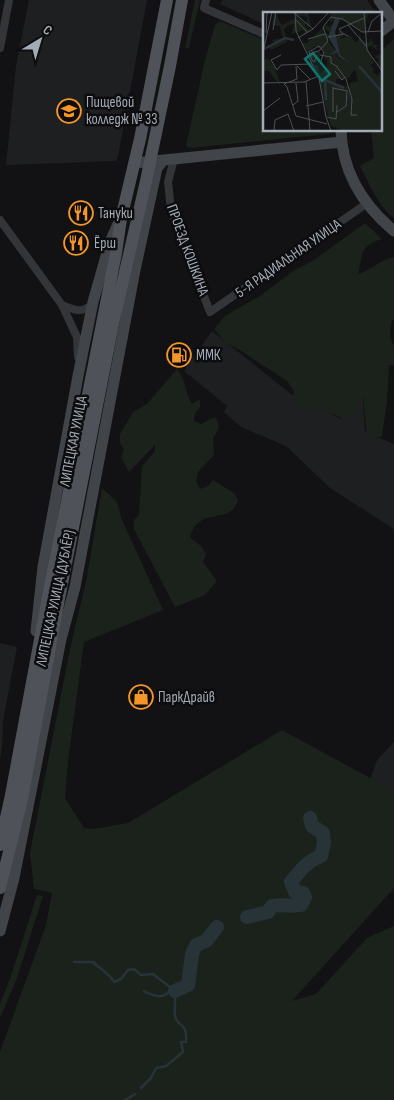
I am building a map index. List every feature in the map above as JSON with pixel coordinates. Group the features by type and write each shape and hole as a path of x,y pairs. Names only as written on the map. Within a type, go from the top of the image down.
{"main road":[{"name":"ЛИПЕЦКАЯ УЛИЦА","path":"0,888 22,799 53,607 121,219 167,0"},
{"name":"ЛИПЕЦКАЯ УЛИЦА","path":"0,845 113,324 138,220 182,0"},
{"path":"379,0 394,21 382,30"},
{"path":"341,131 350,172 359,193 378,218 394,232"},
{"path":"134,163 342,142"},
{"name":"ЛИПЕЦКАЯ УЛИЦА (ДУБЛЁР)","path":"0,824 17,744 36,634 53,607 75,587 135,270 157,168 169,159"},
{"name":"ЛИПЕЦКАЯ УЛИЦА (ДУБЛЁР)","path":"0,931 18,860 53,607 43,566 93,302 110,242 121,219"},
{"name":"ЛИПЕЦКАЯ УЛИЦА (ДУБЛЁР)","path":"135,270 138,220"},
{"path":"0,854 18,860"},
{"path":"0,874 14,878"}],"street":[{"path":"0,48 9,0"},
{"path":"205,4 263,33"},
{"name":"ПРОЕЗД КОШКИНА","path":"169,159 168,182 171,210 210,312"},
{"name":"5-Я РАДИАЛЬНАЯ УЛИЦА","path":"210,312 366,204"},
{"path":"0,220 62,305 77,337 78,376"},
{"path":"62,305 76,310 83,310 93,302"}],"shaded area":[{"name":"Пищевой колледж № 33","path":"29,0 147,0 116,161 6,165 16,66"},
{"path":"195,0 200,0 189,48 185,48"},
{"path":"223,0 367,0 376,12 263,12 263,24 220,4"},
{"path":"220,21 263,40 263,131 334,131 329,134 190,148 186,146 205,60 215,25"},
{"path":"394,39 394,218 379,201 360,166 374,158 371,131 382,131 382,50"},
{"path":"365,223 382,239 366,247 358,274 384,260 394,257 394,320 392,320 390,333 394,345 394,365 389,365 387,401 382,436 374,439 367,437 363,396 350,417 343,418 320,410 309,410 295,404 293,389 287,381 225,342 214,329 226,315 260,296 293,271 314,260"},
{"path":"212,331 291,394 341,419 344,364 361,368 365,432 394,444 394,529 330,488 286,446 241,427 224,412 227,406 184,371"},
{"path":"177,369 192,404 200,399 200,407 195,413 194,421 201,424 215,417 219,425 213,438 214,455 198,472 196,481 200,489 208,486 213,480 234,493 238,500 229,513 207,518 195,527 190,537 202,547 206,554 203,562 217,581 205,595 175,607 134,529 134,520 139,515 142,466 155,451 155,445 129,472 121,457 124,450 120,443 120,434 133,412 147,404"},
{"path":"102,488 117,502 122,520 163,610 84,642 65,798 84,828 93,829 128,823 282,730 394,791 394,888 292,1001 316,994 367,938 394,926 394,1100 0,1100 0,1052 46,925 52,893 34,889 30,853 71,644 86,582"},
{"path":"0,643 17,647 3,721 0,760"},
{"path":"394,742 393,791 370,779 377,760"},
{"path":"37,895 43,896 17,978 0,1018 0,1004"}],"waterway":[{"path":"247,917 268,912 272,906 301,905 305,897 303,893 295,892 291,882 301,870 321,856 324,843 323,833 312,826 310,818"},
{"path":"175,991 188,985 192,954 196,945 206,941 217,927"},
{"path":"74,962 93,962 114,982 121,979 128,970 134,969 141,975 153,974 175,991 175,1016 184,1028 186,1036 186,1042 181,1042 183,1052 166,1066 156,1068 151,1078 141,1088"},
{"path":"144,991 152,995 163,996 172,988"},
{"path":"125,1100 135,1094"}],"place":[{"name":"Пищевой колледж № 33","path":"69,111"},
{"name":"Тануки","path":"81,213"},
{"name":"Ёрш","path":"76,243"},
{"name":"ММК","path":"179,355"},
{"name":"ПаркДрайв","path":"141,697"}]}
